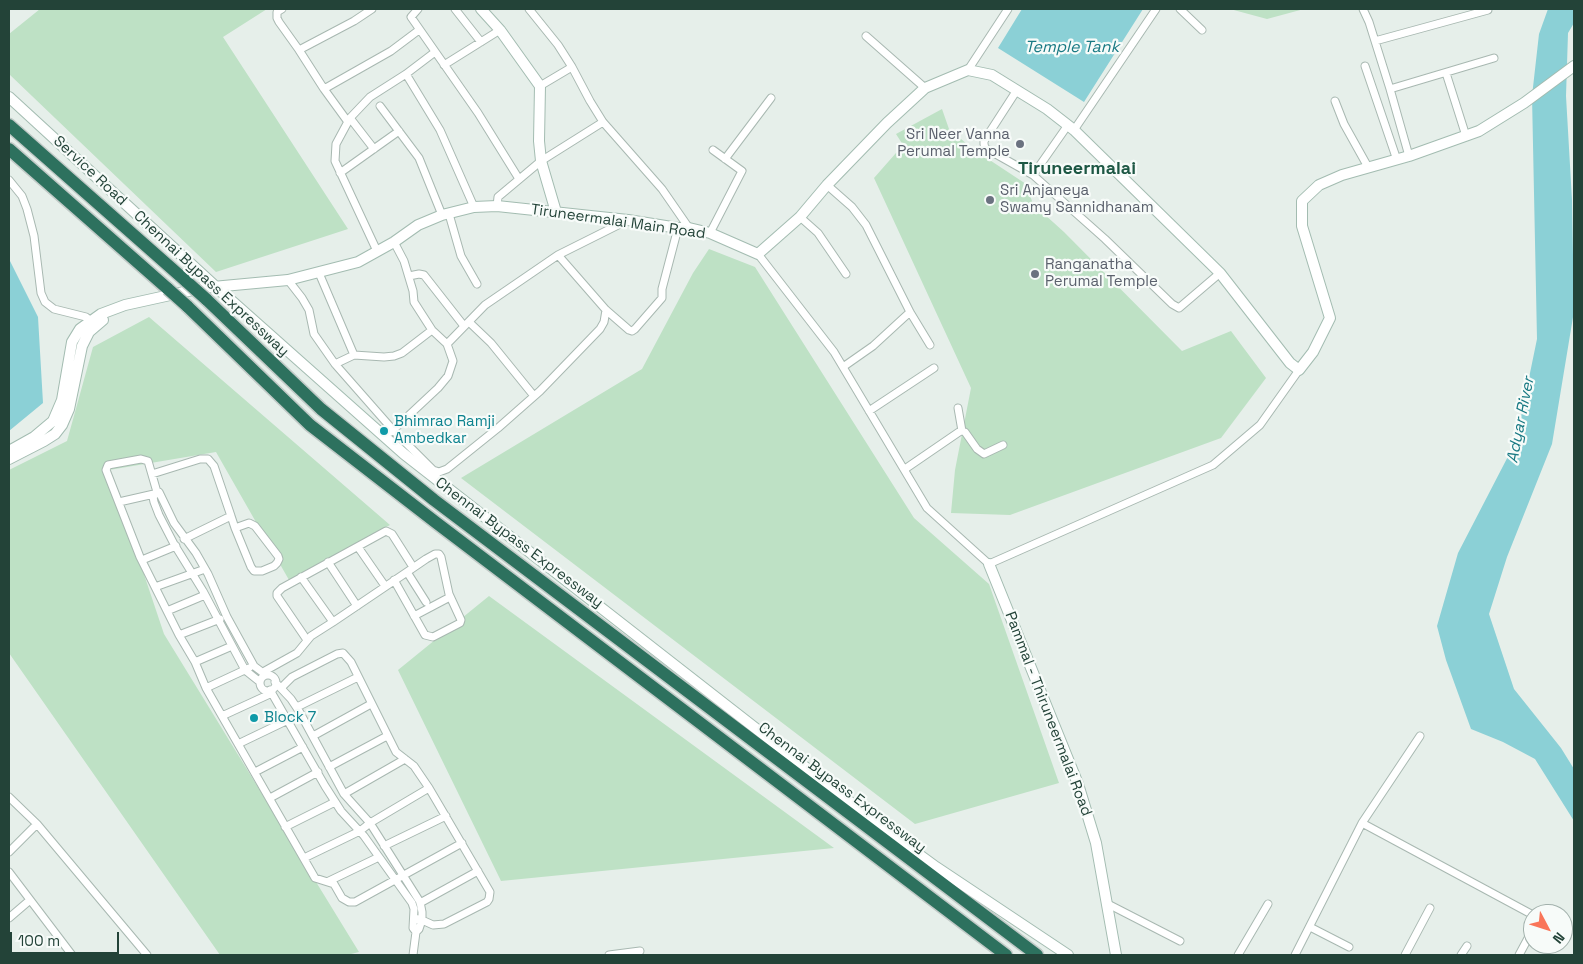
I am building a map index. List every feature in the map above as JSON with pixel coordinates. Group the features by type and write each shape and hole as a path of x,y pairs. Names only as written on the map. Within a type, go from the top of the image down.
{"highway":[{"name":"Chennai Bypass Expressway","path":"9,125 206,299 321,409 434,500 932,870 1037,955"},
{"path":"9,149 187,306 310,425 1006,955"}],"main road":[{"path":"481,9 500,30 540,86 539,141 542,161 556,212"},
{"path":"758,254 800,217 886,123 925,88 968,70 992,75 1047,109 1071,128 1220,273 1290,363 1299,370 1313,352 1330,318 1302,226 1302,201 1318,185 1342,175 1397,160 1479,131 1524,103 1574,66"},
{"name":"Service Road","path":"9,97 216,287 404,454 886,836"},
{"name":"Tiruneermalai Main Road","path":"9,451 42,432 57,414 62,400 72,342 80,329 118,313 188,296 216,287 288,280 358,262 394,242 418,225 474,207 497,206 684,228 710,233 758,254"},
{"path":"9,459 44,442 55,434 62,425 69,408 82,346 93,323"},
{"name":"Pammal - Thiruneermalai Road","path":"989,564 1078,784 1096,844 1116,955"},
{"path":"932,870 1068,955"}],"street":[{"path":"282,9 276,12 277,18 324,90 374,149"},
{"path":"299,50 354,21 372,9"},
{"path":"418,9 411,17 478,113 519,179"},
{"path":"455,9 481,42"},
{"path":"529,9 558,45 604,122 662,190 684,228 662,289 662,298 635,330 632,331 606,310 558,256"},
{"path":"968,70 1008,9"},
{"path":"1033,175 1071,128 1156,9"},
{"path":"1180,9 1202,30"},
{"path":"1363,9 1369,22 1390,89 1408,156"},
{"path":"1374,41 1488,9"},
{"path":"324,90 391,51 420,30"},
{"path":"444,65 500,30"},
{"path":"866,36 925,88"},
{"path":"378,251 335,161 336,144 349,120 370,97 406,74 435,52"},
{"path":"1390,89 1494,58"},
{"path":"1365,66 1397,160"},
{"path":"540,86 572,67"},
{"path":"1446,73 1466,136"},
{"path":"406,74 440,130 474,207"},
{"path":"1017,90 984,144 986,148 1033,175 1105,239 1172,304 1179,308 1220,273"},
{"path":"725,159 771,98"},
{"path":"1335,101 1344,124 1368,167"},
{"path":"380,106 419,158 461,256 477,284"},
{"path":"497,206 498,197 519,179 542,161 604,122"},
{"path":"340,173 399,131"},
{"path":"710,233 742,171 713,150"},
{"path":"9,180 22,196 27,209 41,293 45,302 54,310 86,317 93,323"},
{"path":"827,186 852,207 866,225 910,312 930,345"},
{"path":"800,217 818,233 846,274"},
{"path":"447,344 485,305 558,256 628,220"},
{"path":"385,437 438,388 448,376 453,361 447,344 432,330 414,302 413,291 404,261 394,242"},
{"path":"758,254 834,352 927,508 989,564 1214,465 1260,425 1299,370"},
{"path":"320,273 354,355"},
{"path":"409,276 419,274 424,276 466,324 491,343 534,396"},
{"path":"288,280 309,310 314,334 335,364 393,430 433,470 439,472 447,469 534,396 600,329 603,325 606,310"},
{"path":"843,367 873,346 910,312"},
{"path":"335,364 354,355 394,356 402,353 432,330"},
{"path":"869,411 934,368"},
{"path":"958,408 962,431 977,449 984,454 1003,445"},
{"path":"904,469 962,431"},
{"path":"416,932 413,928 414,909 412,903 395,880 360,831 341,811 271,692 263,689 260,682 245,670 159,515 153,497 155,493 148,462 141,459 108,465 106,470 142,560 179,635 195,662 206,688 315,878 336,886 342,898 352,902 395,880 462,843"},
{"path":"152,474 200,459 208,459 214,466 235,528 254,570 262,571 277,563 278,556 255,526 249,523 235,528"},
{"path":"119,502 160,492 174,523 205,569 227,617 254,666 271,676 296,706 344,794 370,823 420,903 422,920 416,932 413,955"},
{"path":"184,538 231,516"},
{"path":"307,640 277,596 277,593 282,588 386,531 389,532 414,567"},
{"path":"142,560 176,546"},
{"path":"358,546 385,586"},
{"path":"260,682 265,674 301,650 307,640 385,586 394,580 407,572 426,558 435,554 442,557 450,597 461,620 457,625 433,637 425,636 394,580"},
{"path":"328,562 357,606"},
{"path":"155,587 205,569"},
{"path":"407,572 426,602"},
{"path":"301,577 333,622"},
{"path":"167,611 205,595"},
{"path":"414,616 450,597"},
{"path":"179,635 227,617"},
{"path":"195,662 232,646"},
{"path":"222,716 271,692 274,687 340,652 346,655 396,752 414,766 429,788 490,892 487,902 444,924 433,925 414,918"},
{"path":"206,688 254,666"},
{"path":"296,706 358,677"},
{"path":"313,736 371,704"},
{"path":"238,744 288,720"},
{"path":"329,766 387,736"},
{"path":"1295,955 1362,823 1420,736"},
{"path":"254,772 303,747"},
{"path":"344,794 405,759"},
{"path":"270,798 318,772"},
{"path":"322,781 334,775"},
{"path":"304,858 360,831 370,823 429,788"},
{"path":"9,797 38,824 147,955"},
{"path":"285,827 335,802"},
{"path":"384,846 446,816"},
{"path":"1362,823 1523,909"},
{"path":"9,852 38,824"},
{"path":"329,882 379,857"},
{"path":"420,903 478,871"},
{"path":"9,872 72,955"},
{"path":"9,918 30,900"},
{"path":"1106,902 1180,941"},
{"path":"1238,955 1268,904"},
{"path":"1405,955 1430,908"},
{"path":"1310,927 1349,947"},
{"path":"1462,955 1467,946"},
{"path":"609,955 640,951"}],"green space":[{"path":"40,9 267,9 223,37 348,229 216,272 9,74 9,34"},
{"path":"1230,9 1304,9 1267,19"},
{"path":"942,109 949,129 973,149 1026,184 1033,204 1064,232 1182,351 1231,331 1266,378 1221,438 1010,515 951,513 955,470 971,388 874,178 903,145 896,134"},
{"path":"709,249 755,267 914,518 989,584 1059,783 915,824 461,478 642,369 693,273"},
{"path":"149,317 390,525 289,580 216,452 109,470 164,634 359,952 347,955 220,955 9,653 9,470 67,441 93,347"},
{"path":"489,596 834,848 501,881 398,670"}],"water":[{"name":"Temple Tank","path":"1022,9 1143,9 1084,102 998,48"},
{"name":"Adyar River","path":"1548,9 1574,9 1574,23 1568,33 1566,96 1572,200 1574,311 1552,444 1507,557 1489,614 1514,689 1561,748 1574,769 1574,821 1535,759 1503,742 1471,729 1446,660 1437,626 1458,553 1516,441 1537,339 1532,96 1539,34"},
{"path":"9,259 38,317 43,403 9,431"}],"place":[{"name":"Sri Neer Vanna Perumal Temple","path":"1020,144"},
{"name":"Sri Anjaneya Swamy Sannidhanam","path":"990,200"},
{"name":"Ranganatha Perumal Temple","path":"1035,274"},
{"name":"Bhimrao Ramji Ambedkar","path":"384,431"},
{"name":"Block 7","path":"254,718"}],"district":[{"name":"Tiruneermalai","path":"1077,169"}]}
